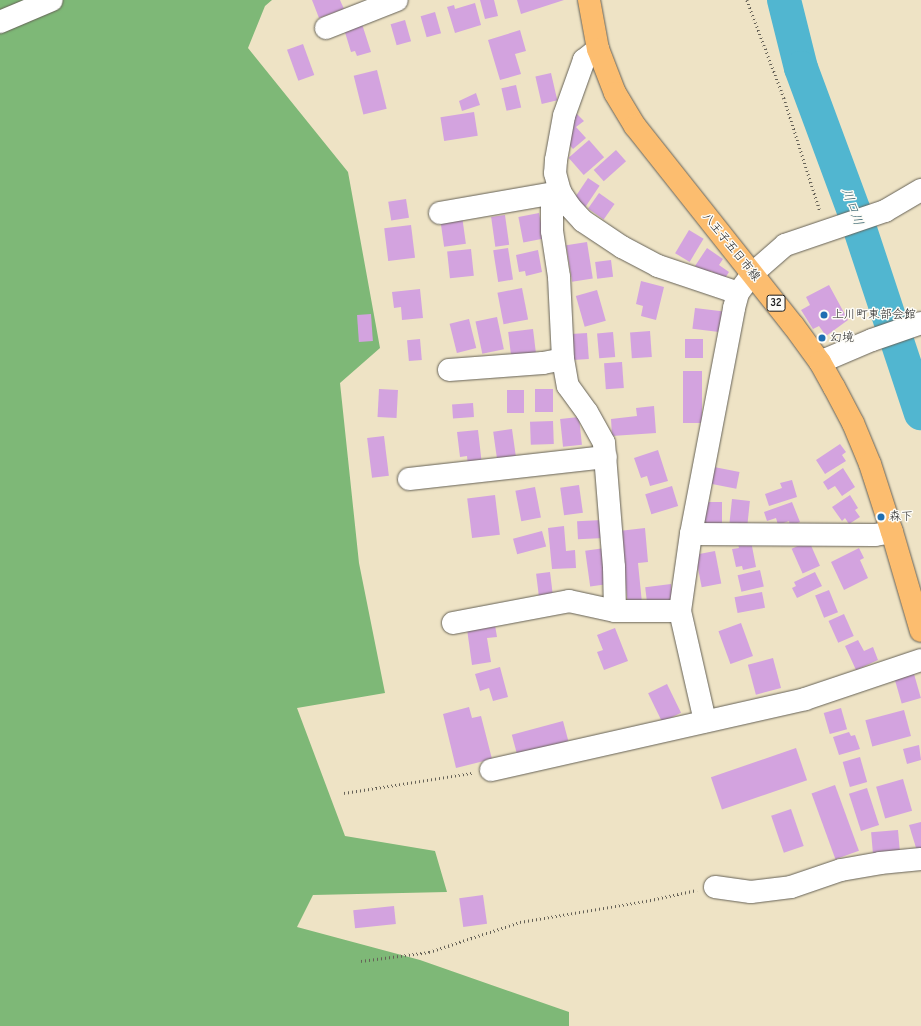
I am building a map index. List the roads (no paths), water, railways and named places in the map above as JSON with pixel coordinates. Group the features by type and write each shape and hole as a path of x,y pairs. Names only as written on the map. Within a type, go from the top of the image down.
{"main road":[{"name":"八王子五日市線","path":"589,0 598,49 615,93 635,126 753,273 820,362 859,437 870,464 921,631"}],"street":[{"path":"0,22 52,0"},
{"path":"326,28 397,0"},
{"path":"598,49 584,60 564,116 555,173 560,192 570,207 583,221 622,247 658,266 738,293"},
{"path":"706,721 680,611 691,534 738,293 753,273 786,245 885,211 921,190"},
{"path":"440,213 560,192"},
{"path":"560,192 552,206 552,231 559,277 563,359 568,386 587,412 604,443 614,567 615,611"},
{"path":"820,362 872,340 920,324"},
{"path":"449,370 543,363 563,359"},
{"path":"409,479 606,457"},
{"path":"691,534 875,535 892,532"},
{"path":"454,623 569,601 615,611 680,611"},
{"path":"491,770 805,699 921,660"},
{"path":"715,887 751,892 791,887 841,870 880,863 921,859"}],"waterway":[{"name":"川口川","path":"784,0 801,68 854,211 921,413"}],"place":[{"name":"上川町東部会館","path":"824,315"},
{"name":"幻境","path":"822,338"},
{"name":"森下","path":"881,517"}]}
